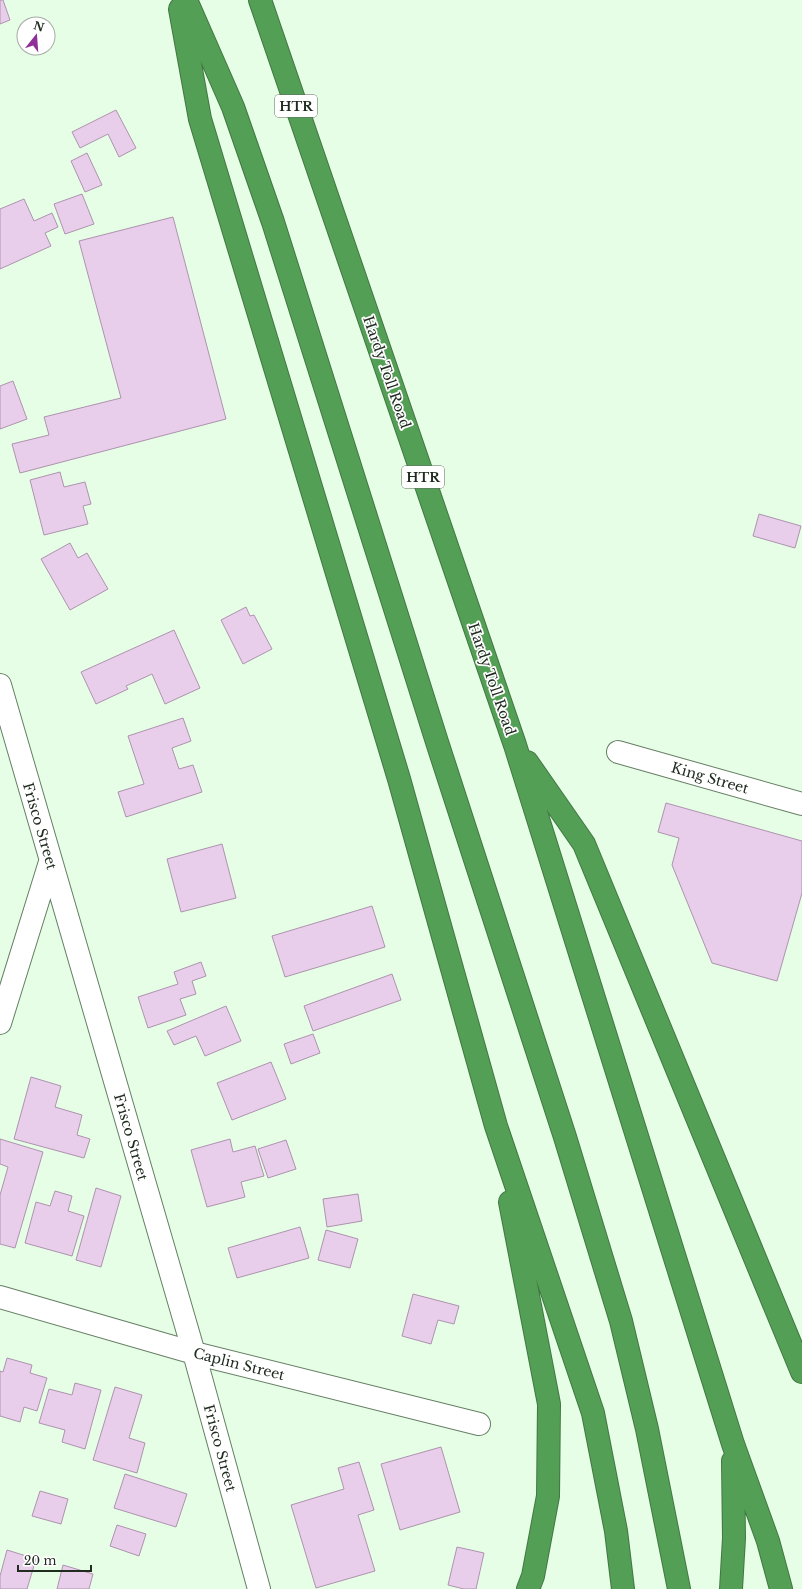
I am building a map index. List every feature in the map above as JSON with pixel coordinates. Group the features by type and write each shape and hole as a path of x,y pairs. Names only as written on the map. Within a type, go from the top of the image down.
{"highway":[{"path":"179,0 200,119 399,779 496,1126 593,1414 616,1531 623,1589"},
{"path":"186,0 233,107 273,222 437,742 565,1138 621,1321 647,1429 679,1589"},
{"name":"Hardy Toll Road","path":"260,2 515,745"},
{"path":"515,745 584,844 802,1372"},
{"path":"515,745 733,1444 768,1541 781,1589"},
{"path":"496,1126 549,1404 548,1496 533,1576 528,1589"},
{"path":"731,1589 734,1538 733,1444"}],"street":[{"name":"Frisco Street","path":"0,685 50,862 194,1354 259,1589"},
{"name":"King Street","path":"618,752 802,804"},
{"path":"0,1023 6,983 50,862"},
{"name":"Caplin Street","path":"0,1297 194,1354 479,1424"}],"building":[{"path":"0,0 3,0 10,20 0,24"},
{"path":"116,110 136,148 119,157 108,134 80,148 72,132"},
{"path":"87,153 102,185 85,192 71,161"},
{"path":"82,194 94,224 65,234 54,204"},
{"path":"24,199 34,221 52,213 58,227 45,233 51,246 0,269 0,209"},
{"path":"173,217 226,419 20,473 12,444 49,435 44,417 121,398 79,241"},
{"path":"13,381 27,419 0,429 0,386"},
{"path":"60,472 64,487 85,482 91,504 83,506 88,524 44,535 30,480"},
{"path":"759,514 801,526 795,548 753,536"},
{"path":"70,543 78,558 87,553 108,589 70,610 41,559"},
{"path":"246,607 250,616 254,615 272,649 243,664 221,620"},
{"path":"174,630 200,688 165,704 152,674 126,686 128,689 96,704 81,672"},
{"path":"183,718 191,741 172,748 179,769 193,765 202,792 126,817 118,792 144,784 128,736"},
{"path":"666,803 802,841 802,893 777,981 712,963 672,865 679,838 658,832"},
{"path":"222,844 236,898 181,912 167,859"},
{"path":"372,906 385,947 285,977 272,936"},
{"path":"201,962 206,976 192,981 196,994 180,999 186,1015 148,1028 138,997 178,984 174,972"},
{"path":"392,974 401,1000 313,1031 304,1006"},
{"path":"226,1006 241,1041 205,1056 196,1036 174,1045 167,1031"},
{"path":"313,1034 320,1053 291,1064 284,1044"},
{"path":"271,1062 286,1099 232,1120 217,1083"},
{"path":"31,1077 61,1086 55,1107 82,1115 77,1135 90,1139 84,1158 14,1139"},
{"path":"0,1139 43,1152 15,1248 0,1244 0,1195 8,1167 0,1164"},
{"path":"230,1139 233,1152 255,1146 264,1176 241,1182 245,1197 207,1207 191,1150"},
{"path":"286,1140 296,1169 268,1178 258,1149"},
{"path":"96,1188 121,1196 101,1267 76,1260"},
{"path":"55,1191 72,1196 68,1211 84,1216 72,1256 25,1243 36,1202 50,1206"},
{"path":"358,1194 362,1221 327,1227 323,1199"},
{"path":"300,1227 309,1258 237,1278 228,1248"},
{"path":"326,1230 358,1239 350,1268 318,1260"},
{"path":"413,1294 459,1306 454,1324 438,1320 431,1344 402,1336"},
{"path":"7,1358 32,1365 30,1373 47,1378 37,1411 24,1407 20,1422 0,1416 0,1371 3,1372"},
{"path":"75,1383 101,1390 85,1449 62,1442 65,1430 39,1423 49,1389 72,1395"},
{"path":"115,1387 142,1395 129,1438 145,1443 137,1473 93,1460"},
{"path":"441,1447 460,1512 400,1530 381,1464"},
{"path":"359,1462 374,1510 358,1515 375,1571 316,1588 291,1505 344,1489 338,1468"},
{"path":"125,1474 187,1494 176,1527 114,1508"},
{"path":"40,1491 68,1499 61,1524 32,1516"},
{"path":"117,1525 146,1534 139,1556 110,1546"},
{"path":"457,1547 484,1553 476,1589 464,1589 448,1585"},
{"path":"7,1550 36,1559 27,1589 0,1589 0,1576"},
{"path":"63,1565 93,1574 89,1589 57,1589"}]}
